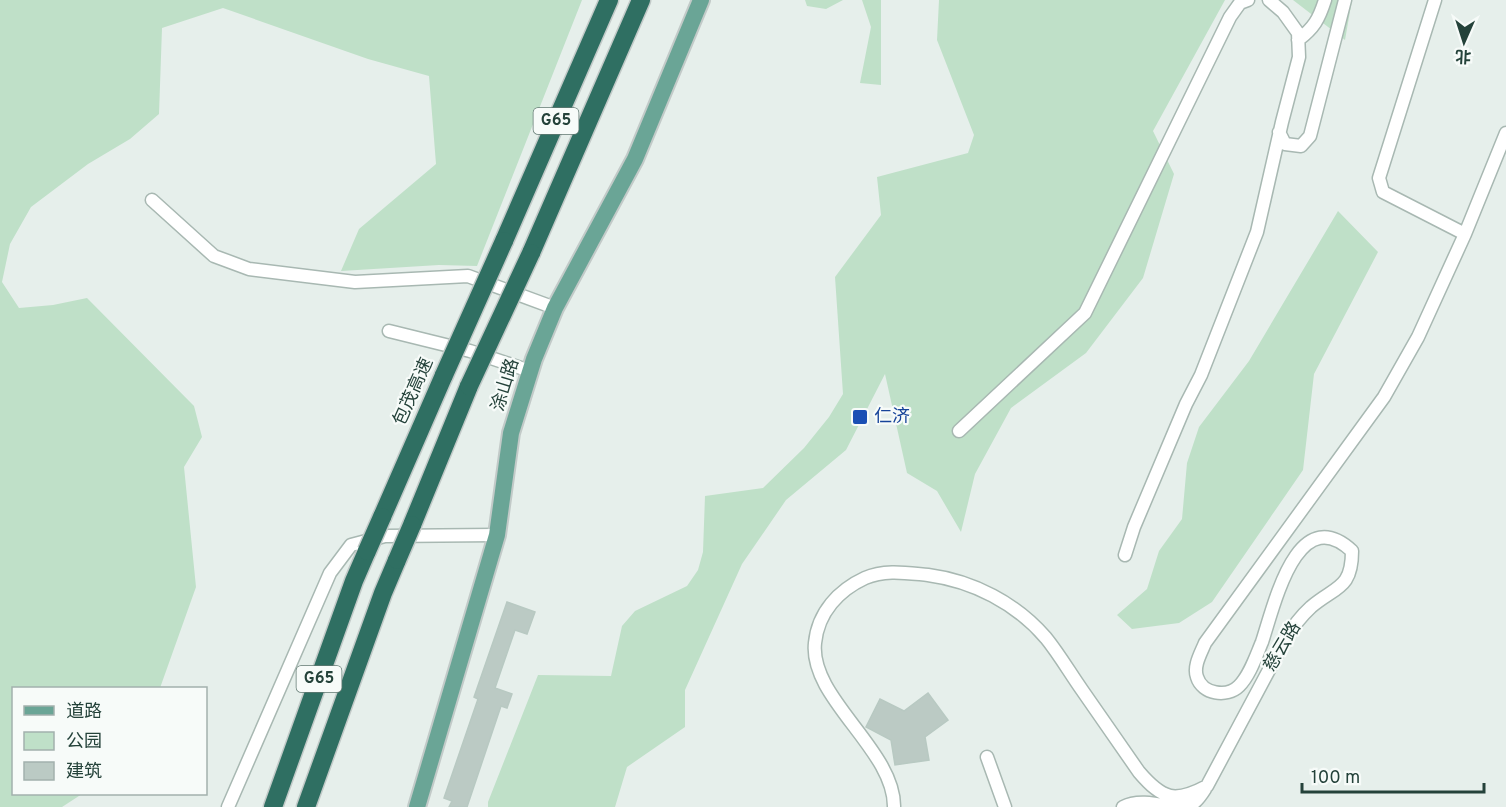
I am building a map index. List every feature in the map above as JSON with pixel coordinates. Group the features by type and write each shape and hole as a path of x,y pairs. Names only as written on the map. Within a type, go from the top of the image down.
{"highway":[{"name":"包茂高速","path":"273,807 354,581 609,0"},
{"name":"G65","path":"306,807 383,593 470,386 531,253 641,0"}],"main road":[{"name":"涂山路","path":"417,807 497,535 512,433 546,325 635,159 701,0"}],"street":[{"path":"959,431 1085,313 1230,17 1240,3 1248,0"},
{"path":"1125,555 1185,404 1201,375 1257,232 1279,132 1299,57 1298,33 1283,12 1269,0"},
{"path":"1299,40 1312,29 1325,0"},
{"path":"1279,132 1285,144 1301,146 1310,136 1345,0"},
{"path":"1435,0 1379,178 1383,192 1465,234"},
{"name":"慈云路","path":"1207,786 1296,621 1312,606 1344,585 1352,566 1352,551 1341,540 1328,537 1314,539 1299,552 1281,584 1251,667 1240,685 1234,690 1218,693 1204,687 1197,679 1197,666 1205,643 1384,397 1418,337 1465,234 1506,133"},
{"path":"152,200 214,256 249,269 356,282 468,276 555,308"},
{"path":"389,331 470,351 531,371"},
{"path":"228,807 330,573 351,544 385,536 497,535"},
{"path":"894,807 887,775 824,681 816,662 815,642 831,601 849,585 876,573 904,572 935,576 984,591 1003,602 1026,618 1046,638 1153,789 1170,796 1187,796 1207,786"},
{"path":"987,757 1005,807"},
{"path":"1179,807 1187,807 1197,801 1207,786"},
{"path":"1123,807 1130,803 1174,807"}],"green space":[{"path":"0,0 582,0 477,266 439,265 341,271 359,229 436,164 429,76 368,59 223,8 162,28 159,114 130,139 88,164 31,207 10,244 2,282 19,308 53,305 87,298 194,406 202,437 184,467 196,587 160,687 12,687 12,795 80,795 62,807 0,807"},
{"path":"805,0 843,0 826,9 807,6"},
{"path":"862,0 881,0 881,85 860,83 871,27"},
{"path":"939,0 1225,0 1153,131 1174,174 1143,278 1086,353 1011,408 975,474 961,532 937,491 907,473 885,374 846,450 786,500 742,564 685,690 685,727 627,767 615,807 488,807 538,675 611,676 622,626 635,611 687,586 698,570 703,552 705,496 763,488 804,448 829,417 843,394 835,277 881,215 877,177 968,153 974,135 937,40"},
{"path":"1293,0 1352,0 1345,40"},
{"path":"1338,211 1378,252 1314,374 1303,470 1212,602 1179,623 1132,629 1117,615 1147,589 1159,551 1182,519 1187,463 1199,427 1249,361"}],"building":[{"path":"507,602 535,612 527,634 515,630 495,688 512,694 507,708 501,706 467,807 449,807 452,801 444,798 478,699 474,697"},
{"path":"928,693 948,720 925,737 929,760 895,765 891,740 866,727 880,699 904,711"}],"place":[{"name":"仁济","path":"860,417"}]}
